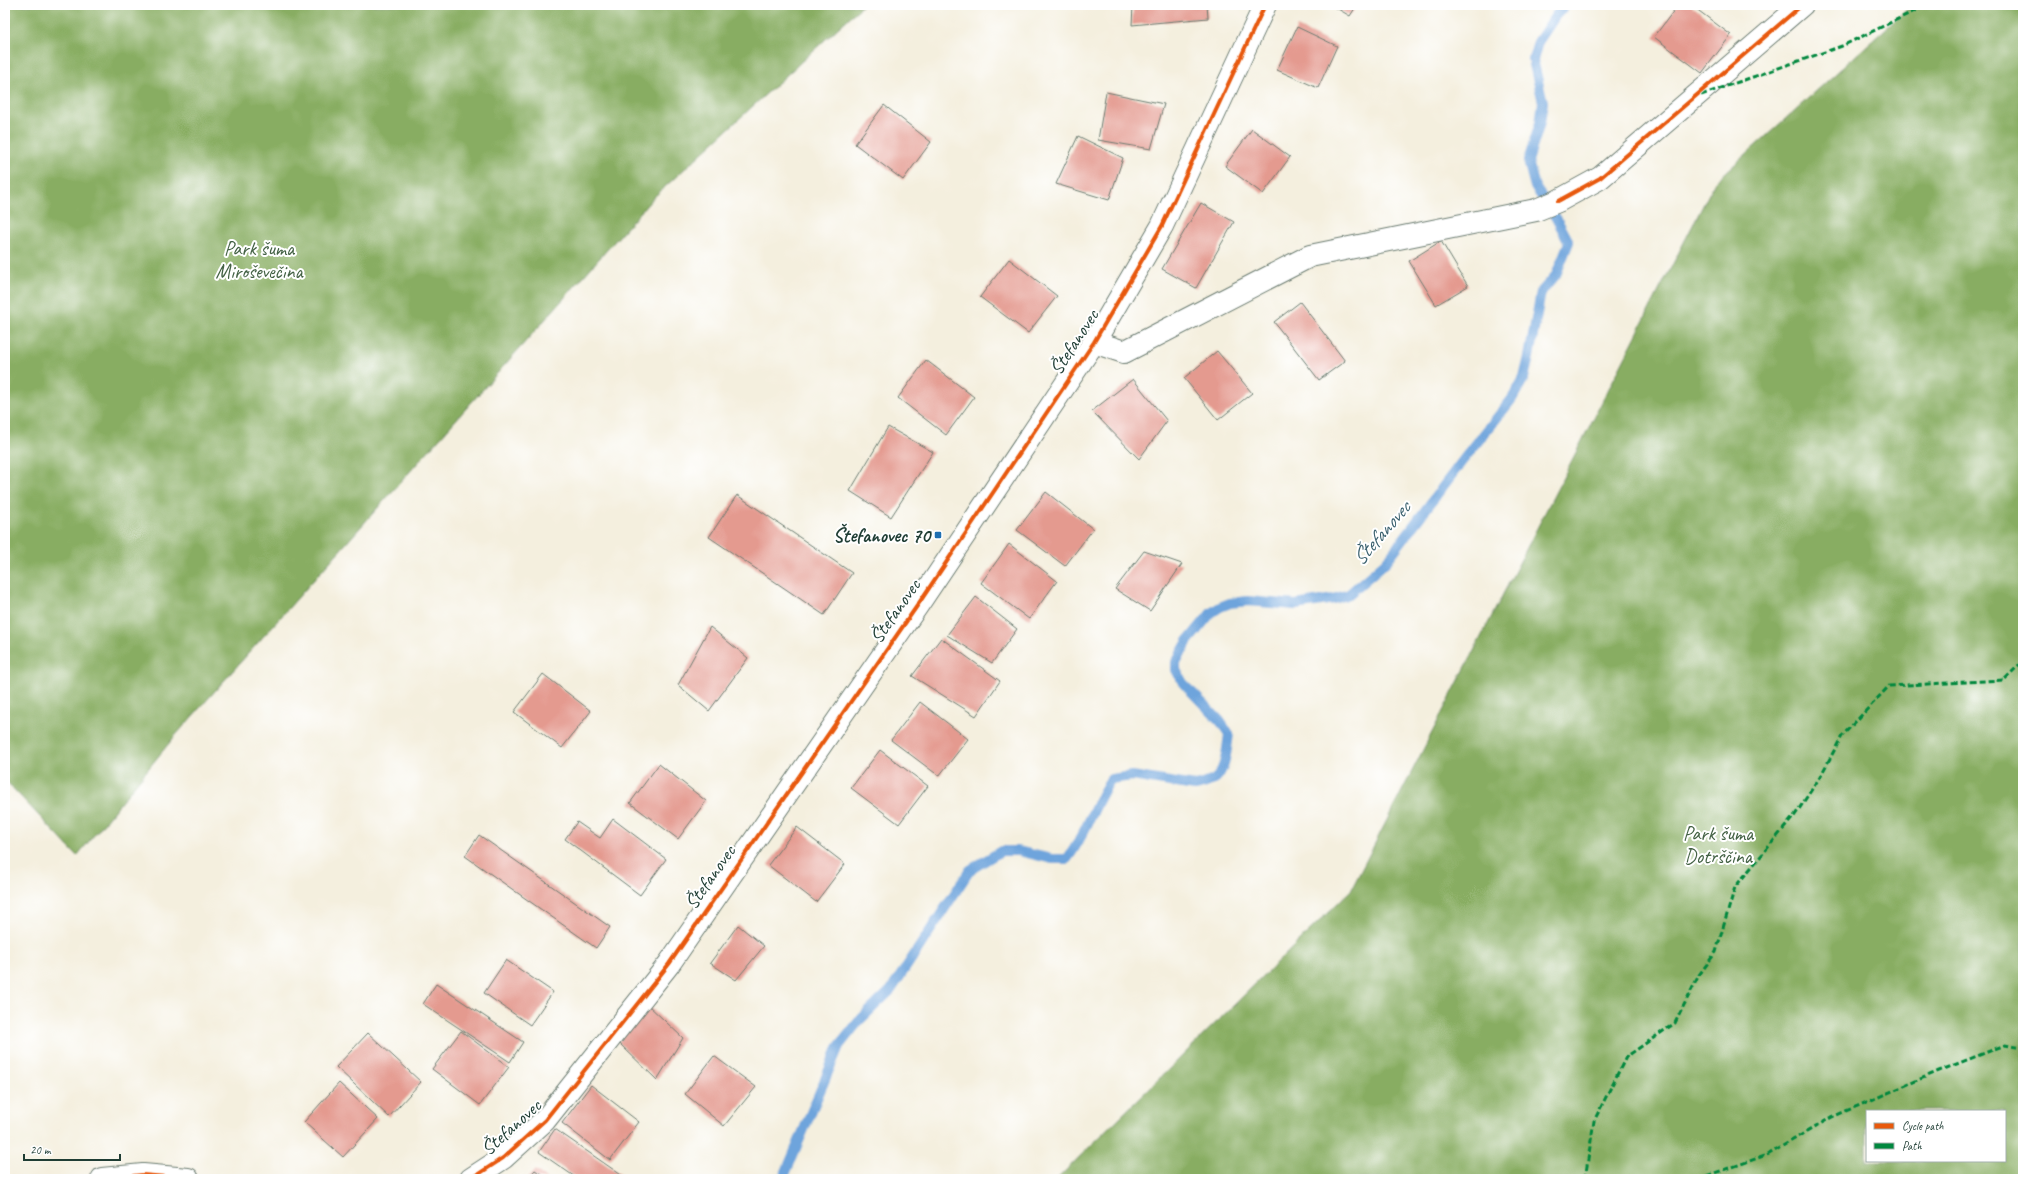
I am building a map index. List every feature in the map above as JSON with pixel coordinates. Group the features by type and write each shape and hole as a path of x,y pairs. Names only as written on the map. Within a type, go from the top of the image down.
{"street":[{"name":"Štefanovec","path":"471,1179 503,1158 545,1120 669,964 917,606 1094,342 1162,226 1265,5"},
{"path":"1094,342 1124,352 1310,256 1536,210 1558,201 1600,178 1802,5"},
{"path":"102,1179 143,1175 188,1179"}],"green space":[{"name":"Park šuma Miroševečina","path":"5,5 863,5 654,197 175,736 77,856 5,780"},
{"name":"Park šuma Dotrščina","path":"1912,5 2023,5 2023,1179 1057,1179 1351,890 1715,182"}],"building":[{"path":"1133,5 1207,5 1208,18 1132,25"},
{"path":"1331,5 1357,5 1350,16"},
{"path":"1678,5 1691,5 1731,35 1702,73 1654,37"},
{"path":"1297,27 1337,46 1318,88 1277,70"},
{"path":"1106,92 1164,104 1151,149 1098,140"},
{"path":"884,105 931,142 903,180 855,144"},
{"path":"1252,129 1290,157 1263,194 1225,166"},
{"path":"1078,136 1123,158 1109,200 1056,184"},
{"path":"1201,203 1234,222 1196,288 1162,269"},
{"path":"1441,241 1468,286 1436,305 1409,261"},
{"path":"1009,259 1057,296 1028,333 980,297"},
{"path":"1300,302 1345,361 1319,380 1274,322"},
{"path":"1217,351 1252,393 1218,420 1184,378"},
{"path":"926,360 974,397 946,435 898,398"},
{"path":"1133,379 1167,421 1139,459 1092,411"},
{"path":"888,427 933,452 891,517 850,491"},
{"path":"1046,492 1093,529 1065,566 1017,530"},
{"path":"737,495 852,573 824,615 709,537"},
{"path":"1009,544 1057,581 1029,619 981,583"},
{"path":"1144,551 1182,564 1150,611 1115,589"},
{"path":"976,597 1017,629 992,663 947,635"},
{"path":"710,627 748,658 709,711 678,685"},
{"path":"941,638 1000,681 976,716 912,676"},
{"path":"543,674 591,711 562,748 514,712"},
{"path":"920,702 968,739 939,776 891,740"},
{"path":"880,750 928,786 899,824 851,788"},
{"path":"659,764 706,801 678,839 630,803"},
{"path":"613,819 666,859 640,895 565,839 577,822 600,838"},
{"path":"797,827 845,864 816,902 768,865"},
{"path":"479,835 610,927 596,948 465,856"},
{"path":"738,925 764,946 736,980 710,963"},
{"path":"506,960 553,992 530,1025 484,993"},
{"path":"436,984 523,1042 510,1062 423,1004"},
{"path":"647,1004 683,1038 657,1080 618,1042"},
{"path":"461,1031 509,1067 480,1105 432,1069"},
{"path":"368,1033 421,1082 389,1117 336,1067"},
{"path":"714,1056 756,1087 724,1126 685,1094"},
{"path":"339,1083 378,1119 343,1157 304,1122"},
{"path":"591,1085 639,1122 610,1160 562,1123"},
{"path":"555,1129 627,1179 578,1179 539,1152"},
{"path":"535,1170 548,1179 527,1179"}],"waterway":[{"name":"Štefanovec","path":"783,1179 839,1046 859,1021 891,990 970,870 1001,851 1018,851 1052,859 1067,859 1080,840 1111,779 1132,776 1195,786 1214,780 1224,764 1229,734 1220,721 1183,683 1176,670 1176,662 1188,641 1211,613 1230,603 1248,601 1296,605 1334,599 1349,594 1386,562 1463,460 1512,399 1524,378 1541,292 1556,275 1569,242 1556,218 1535,187 1528,161 1540,123 1543,102 1533,60 1538,42 1556,15 1566,5"}],"marked path":[{"path":"1701,95 1842,46 1927,5"},
{"path":"1585,1179 1594,1121 1626,1057 1675,1023 1699,975 1716,952 1735,887 1795,815 1820,777 1842,736 1889,686 2004,680 2023,661"},
{"path":"1699,1179 1769,1154 1832,1117 1939,1071 2005,1045 2023,1048"}],"cycle path":[{"path":"471,1179 503,1158 545,1120 669,964 917,606 1094,342 1162,226 1265,5"},
{"path":"1558,201 1600,178 1802,5"},
{"path":"102,1179 143,1175 188,1179"}],"place":[{"name":"Štefanovec 70","path":"938,535"}]}
